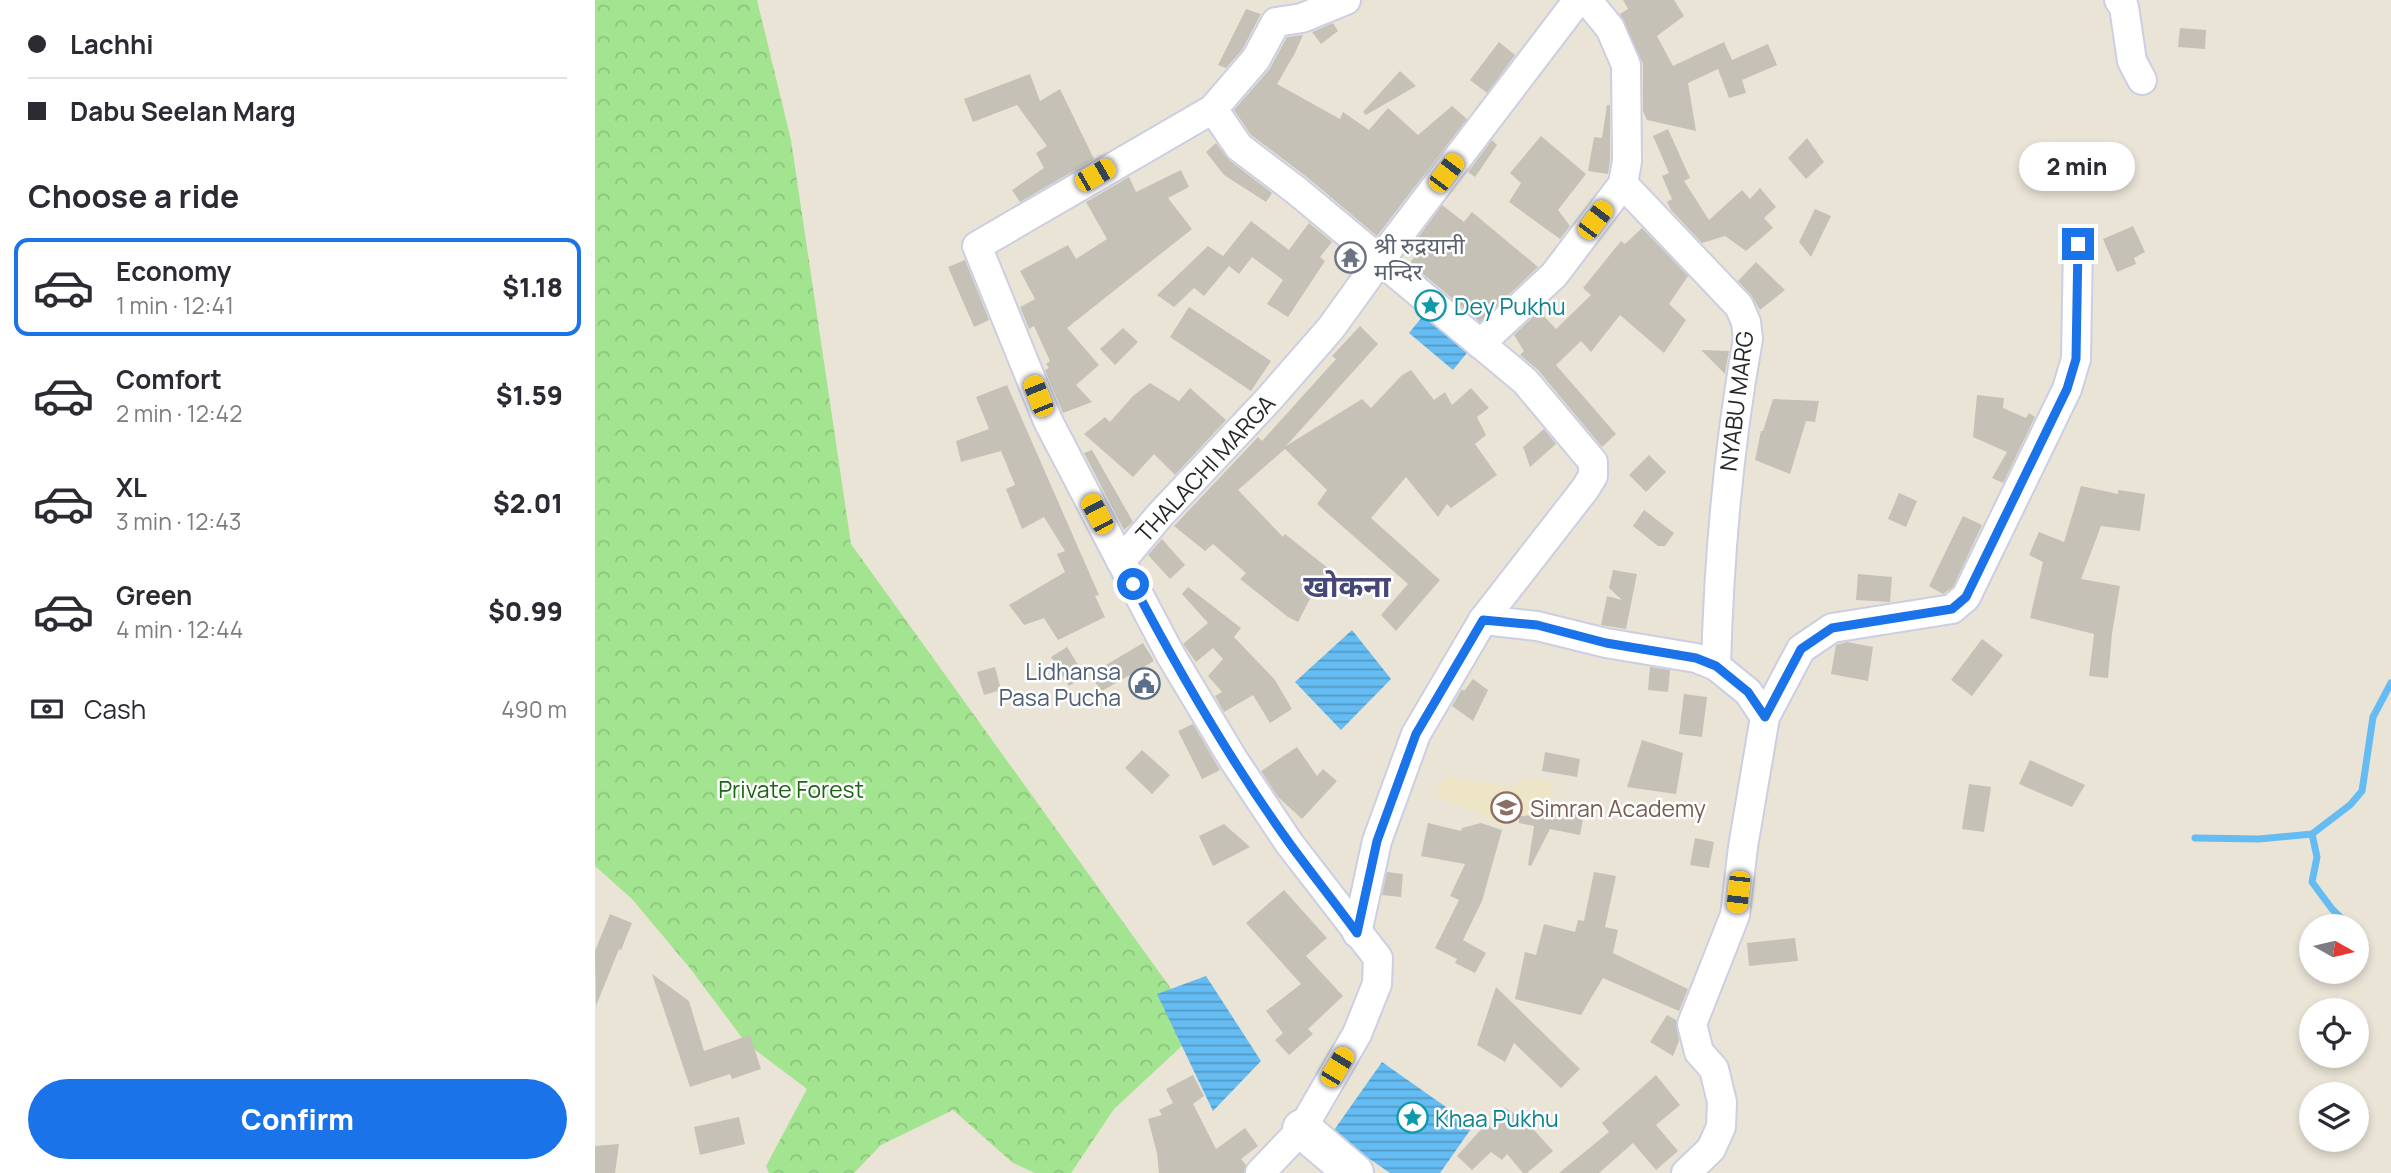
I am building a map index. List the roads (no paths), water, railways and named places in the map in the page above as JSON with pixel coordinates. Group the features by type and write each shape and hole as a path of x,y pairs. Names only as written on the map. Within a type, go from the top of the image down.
{"street":[{"path":"1121,561 1048,421 977,246 1213,108 1257,59 1276,22 1301,18 1346,0"},
{"name":"THALACHI MARGA","path":"1260,1173 1302,1129 1357,1034 1377,984 1378,958 1289,842 1234,760 1170,654 1121,561 1331,328 1578,0"},
{"path":"1480,344 1554,275 1623,184 1627,161 1626,65 1610,29 1587,0"},
{"path":"2119,0 2124,7 2132,61 2141,80"},
{"path":"1213,108 1239,147 1297,191 1525,382 1593,462 1593,476 1585,489 1483,620 1416,734 1377,841 1357,933"},
{"name":"NYABU MARG","path":"1623,184 1738,306 1747,322 1748,339 1727,474 1716,666"},
{"path":"1686,1173 1710,1149 1721,1127 1722,1102 1714,1069 1699,1052 1692,1024 1735,915 1743,847 1765,717 1801,649 1832,628 1952,609 1966,597 2067,389 2076,359 2078,244"},
{"path":"1483,620 1537,625 1606,643 1696,658 1716,666 1748,692 1765,717"},
{"path":"1302,1129 1354,1173"}],"water":[{"path":"1431,306 1475,343 1453,370 1409,333"},
{"path":"1352,630 1391,679 1341,730 1295,682"},
{"path":"1206,976 1261,1061 1213,1111 1157,994"},
{"path":"1382,1062 1473,1126 1440,1173 1390,1173 1332,1133"}],"waterway":[{"path":"2195,838 2259,839 2312,834 2350,805 2362,791 2373,717 2391,683"},
{"path":"2312,834 2317,857 2312,882 2337,914"}],"place":[{"name":"श्री रुद्रयानी मन्दिर","path":"1351,258"},
{"name":"Dey Pukhu","path":"1431,306"},
{"name":"Lidhansa Pasa Pucha","path":"1144,684"},
{"name":"Simran Academy","path":"1507,808"},
{"name":"Khaa Pukhu","path":"1412,1118"}],"district":[{"name":"खोकना","path":"1347,585"}],"park label":[{"name":"Private Forest","path":"791,789"}]}
